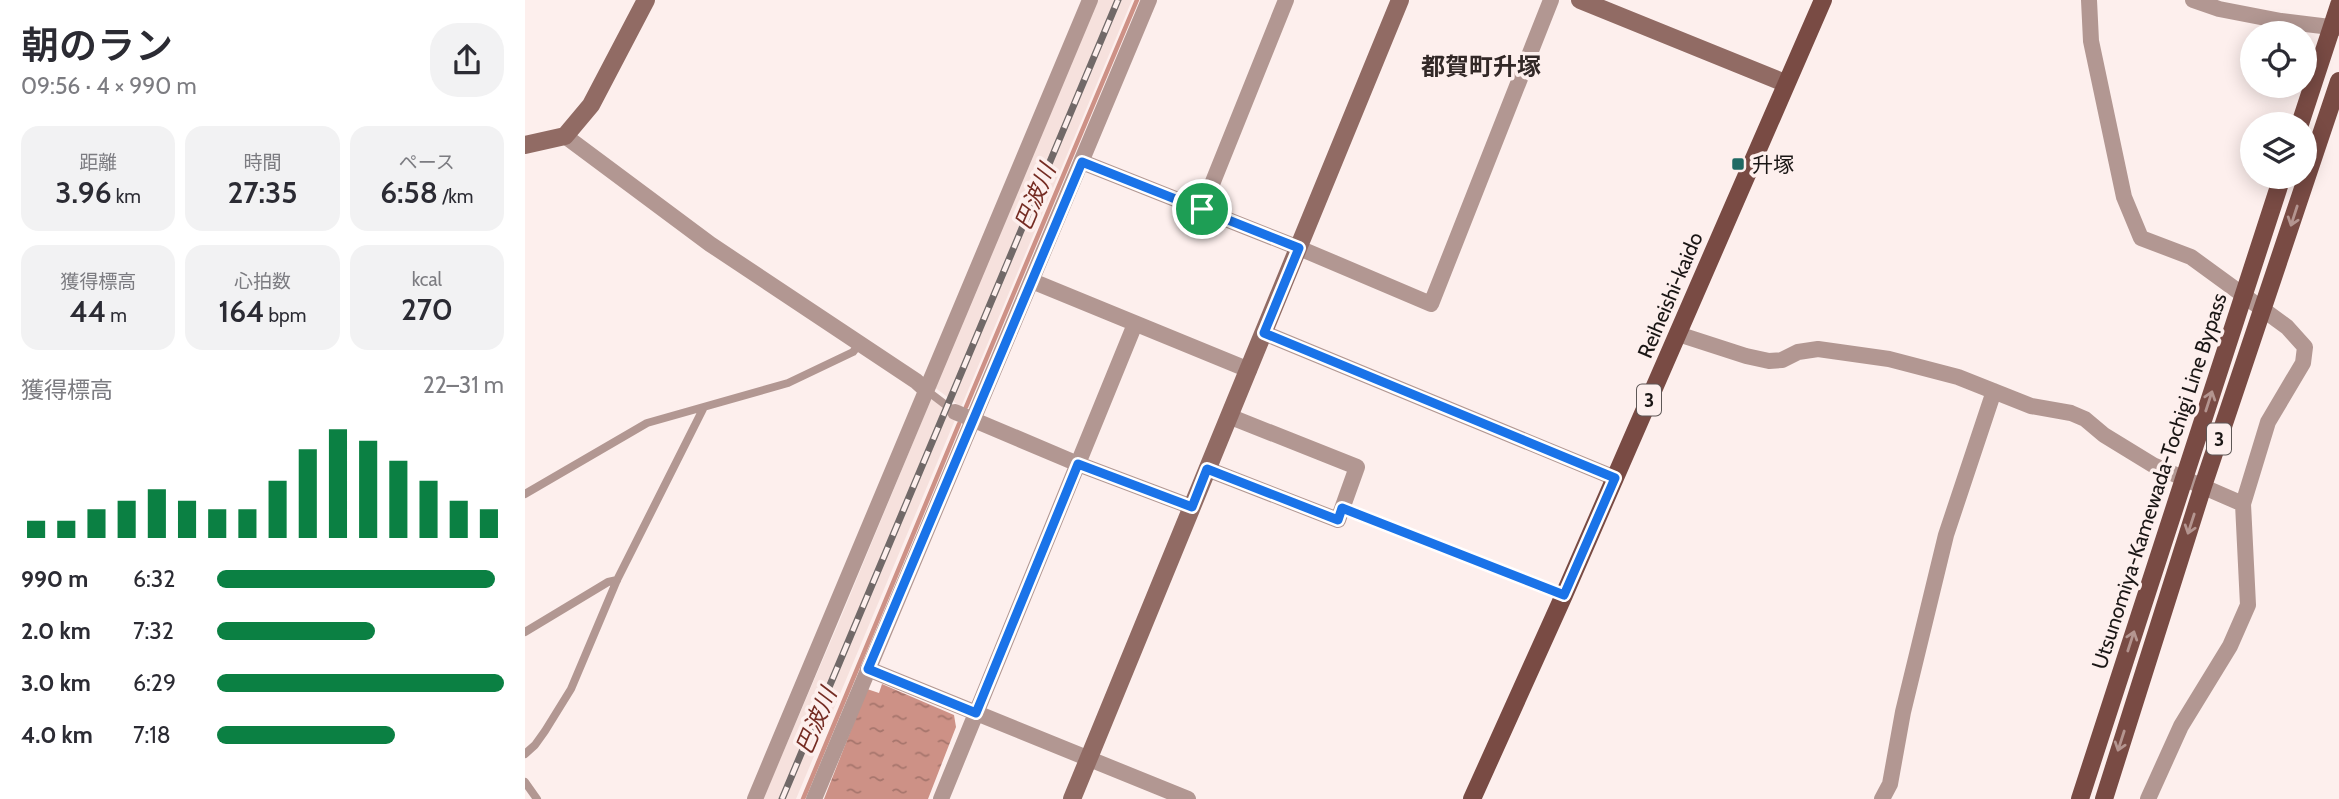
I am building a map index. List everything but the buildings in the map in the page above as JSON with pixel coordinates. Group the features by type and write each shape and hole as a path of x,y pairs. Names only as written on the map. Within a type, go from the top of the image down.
{"main road":[{"name":"Reiheishi-kaido","path":"1472,799 1564,595 1823,0"},
{"path":"2304,112 2336,27 2339,5"},
{"name":"Utsunomiya-Kamewada-Tochigi Line Bypass","path":"2103,799 2203,486 2339,81"},
{"name":"Utsunomiya-Kamewada-Tochigi Line Bypass","path":"2080,799 2278,189"}],"street":[{"path":"525,145 565,136 591,105 646,0"},
{"path":"755,799 1090,0"},
{"path":"814,799 1149,0"},
{"path":"1202,209 1286,0"},
{"path":"1072,799 1400,0"},
{"path":"1082,162 1299,248 1431,304 1551,0"},
{"path":"1580,0 1785,83"},
{"path":"2089,0 2091,41 2124,197 2141,238 2191,257 2287,327 2305,347 2303,363 2268,422 2243,503 2248,606 2230,646 2181,726 2148,799"},
{"path":"2193,0 2219,9 2269,19 2336,27"},
{"path":"565,136 710,244 926,390"},
{"path":"1032,281 1249,370"},
{"path":"941,799 1135,324"},
{"path":"1264,333 1615,478"},
{"path":"1678,334 1769,361 1782,360 1797,352 1818,349 1889,359 1958,377 2031,406 2071,413 2085,419 2130,452 2153,465 2243,503"},
{"path":"1882,799 1890,784 1903,712 1942,547 1994,391"},
{"path":"955,412 1078,464 1192,507"},
{"path":"1207,469 1338,520 1357,467 1231,417"},
{"path":"868,669 1178,797"}],"lane":[{"path":"525,494 647,423 788,383 853,352 860,343"},
{"path":"926,390 955,412"},
{"path":"525,754 545,731 571,689 617,580 702,409"},
{"path":"1342,508 1564,595"},
{"path":"525,632 608,582 617,580"},
{"path":"525,782 537,799"}],"shaded area":[{"path":"1097,0 1132,0 961,407 934,387"},
{"path":"931,399 950,412 955,420 796,799 763,799 839,622"}],"water":[{"path":"882,684 954,715 956,727 928,799 824,799 867,689 879,693"}],"waterway":[{"name":"巴波川","path":"966,407 1137,0"},
{"name":"巴波川","path":"803,799 959,424"}],"railway":[{"path":"782,799 1118,0"}],"place":[{"name":"升塚","path":"1738,164"}],"district":[{"name":"都賀町升塚","path":"1481,66"}],"route":[{"path":"1082,162 1202,209 1299,248 1264,333 1615,478 1564,595 1342,508 1338,520 1207,469 1192,507 1078,464 976,713 868,669 1082,162"}]}
